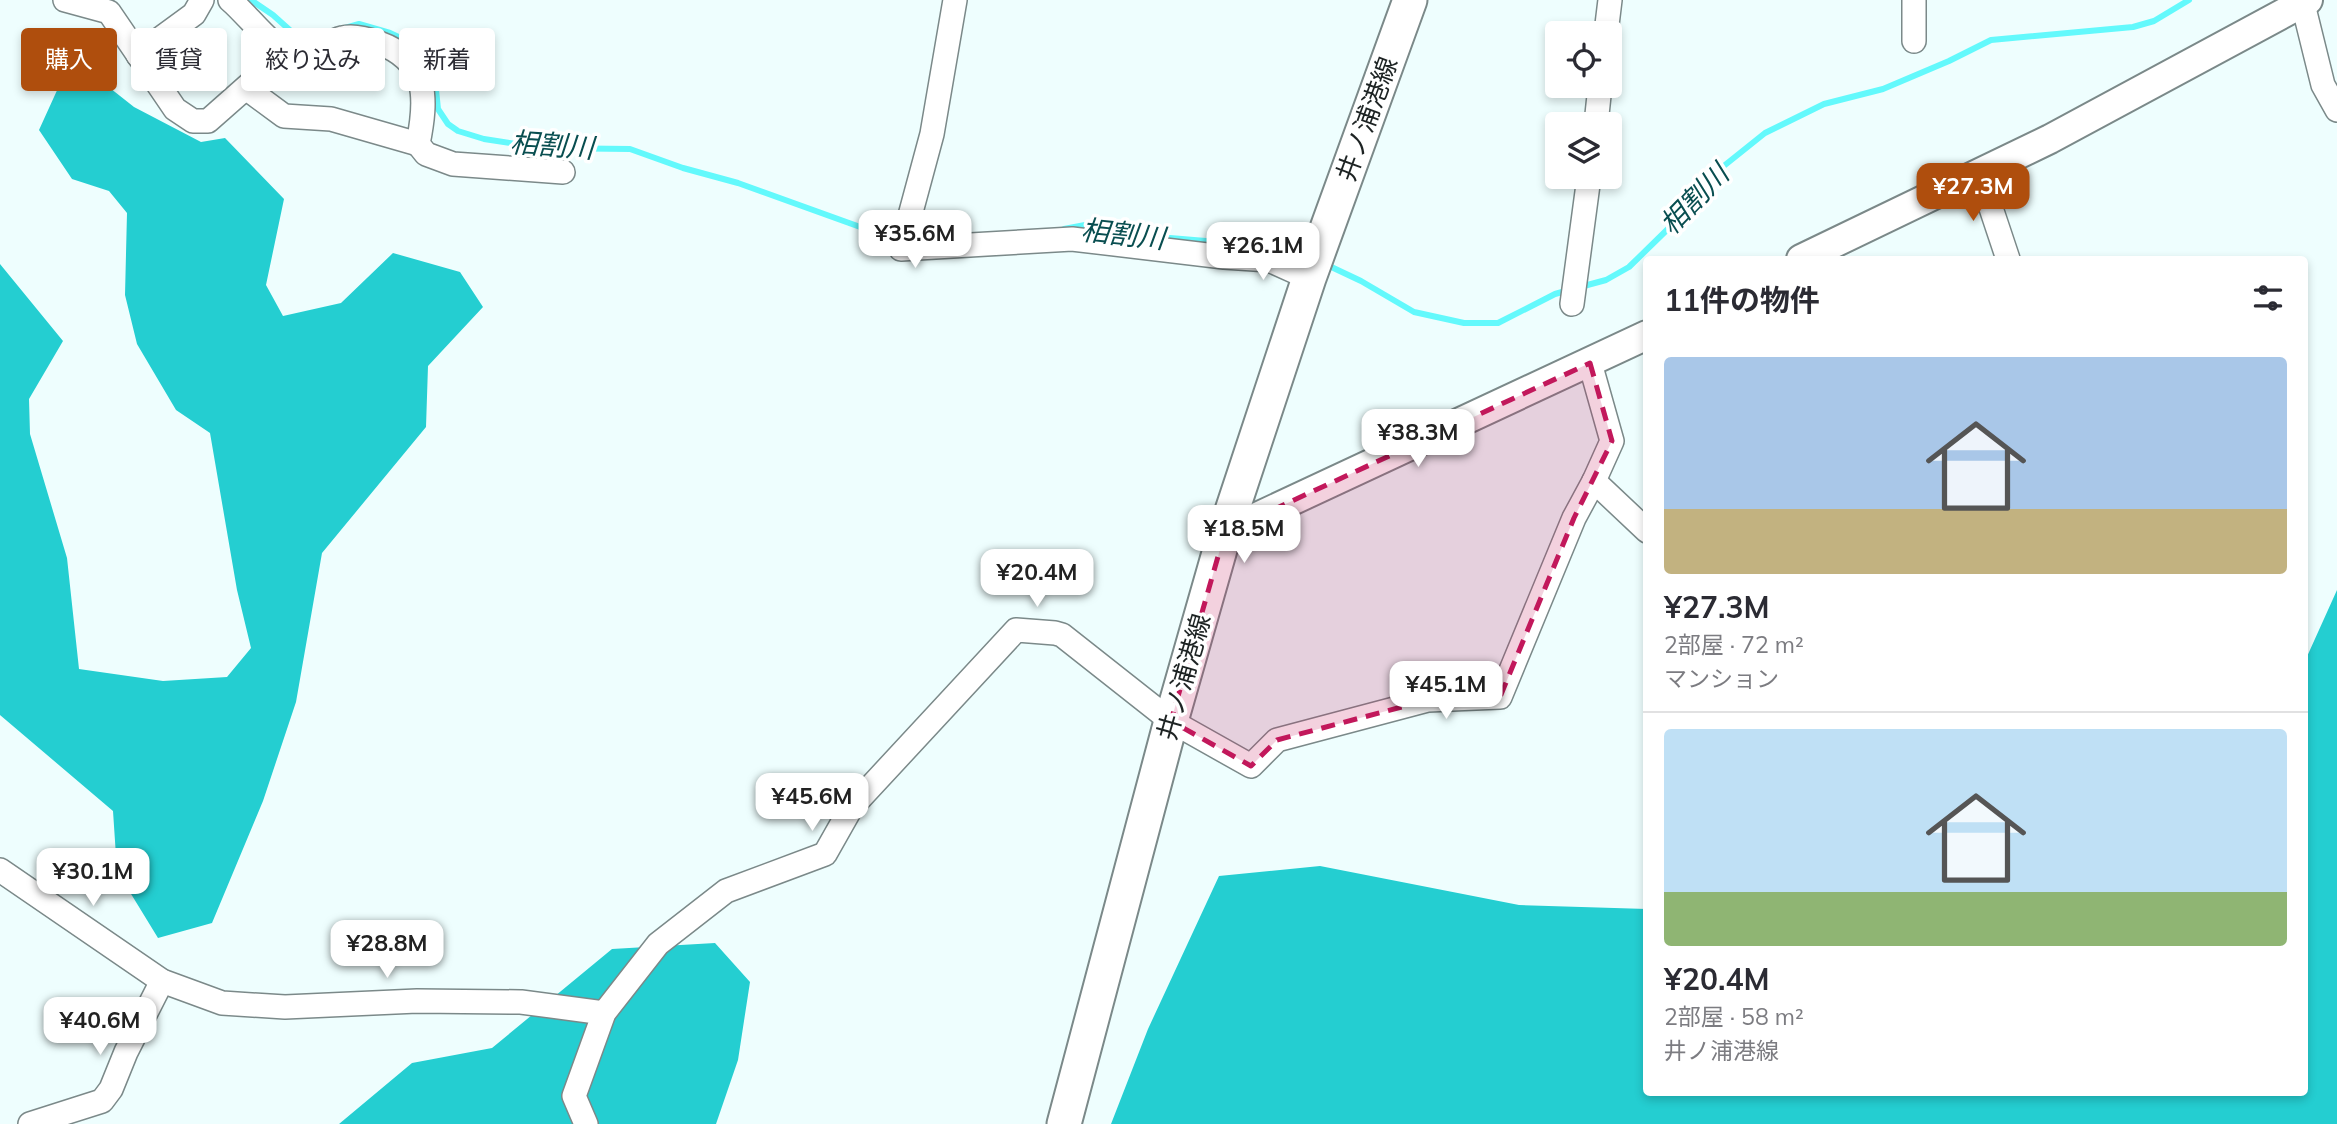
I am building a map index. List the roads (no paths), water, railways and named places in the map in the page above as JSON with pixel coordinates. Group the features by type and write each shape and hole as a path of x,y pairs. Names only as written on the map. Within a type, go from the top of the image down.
{"main road":[{"name":"井ノ浦港線","path":"1064,1124 1171,721 1226,532 1309,278 1410,0"}],"street":[{"path":"65,0 109,12 131,45"},
{"path":"175,28 194,14 202,0"},
{"path":"230,0 259,28"},
{"path":"955,0 932,134 901,249 1072,239 1269,260 1309,278"},
{"path":"1607,21 1610,0"},
{"path":"1914,0 1914,41"},
{"path":"1807,256 2050,139 2304,1 2323,85 2337,110"},
{"path":"385,45 406,56 419,73 425,109 418,144"},
{"path":"163,91 175,109 193,121 208,121 243,91"},
{"path":"250,91 284,116 331,119 418,144 426,153 453,164 563,172"},
{"path":"1979,172 2007,256"},
{"path":"1572,304 1587,189"},
{"path":"1226,532 1643,337"},
{"path":"586,1124 574,1096 604,1013 658,944 726,891 825,854 851,808 1016,630 1055,632 1062,635 1171,721 1251,766 1277,740 1429,700 1500,697 1574,518 1612,441 1590,363"},
{"path":"1594,481 1643,527"},
{"path":"0,870 162,981 222,1003 285,1007 416,1001 521,1002 604,1013"},
{"path":"30,1124 102,1101 111,1089 126,1052 162,981"}],"waterway":[{"name":"相割川","path":"251,0 288,28"},
{"name":"相割川","path":"1580,287 1606,280 1629,267 1673,224 1720,169 1765,133 1824,104 1883,89 1991,40 2133,27 2154,21 2189,0"},
{"name":"相割川","path":"345,28 359,24 373,28"},
{"name":"相割川","path":"385,32 409,42 434,70 438,109 448,124 458,131 484,139 542,148 630,149 683,168 738,183 863,228 900,236"},
{"name":"相割川","path":"1064,229 1085,225 1134,235 1289,248 1305,255"},
{"name":"相割川","path":"1325,264 1361,281 1414,312 1464,323 1498,323 1555,294 1569,290"}]}
